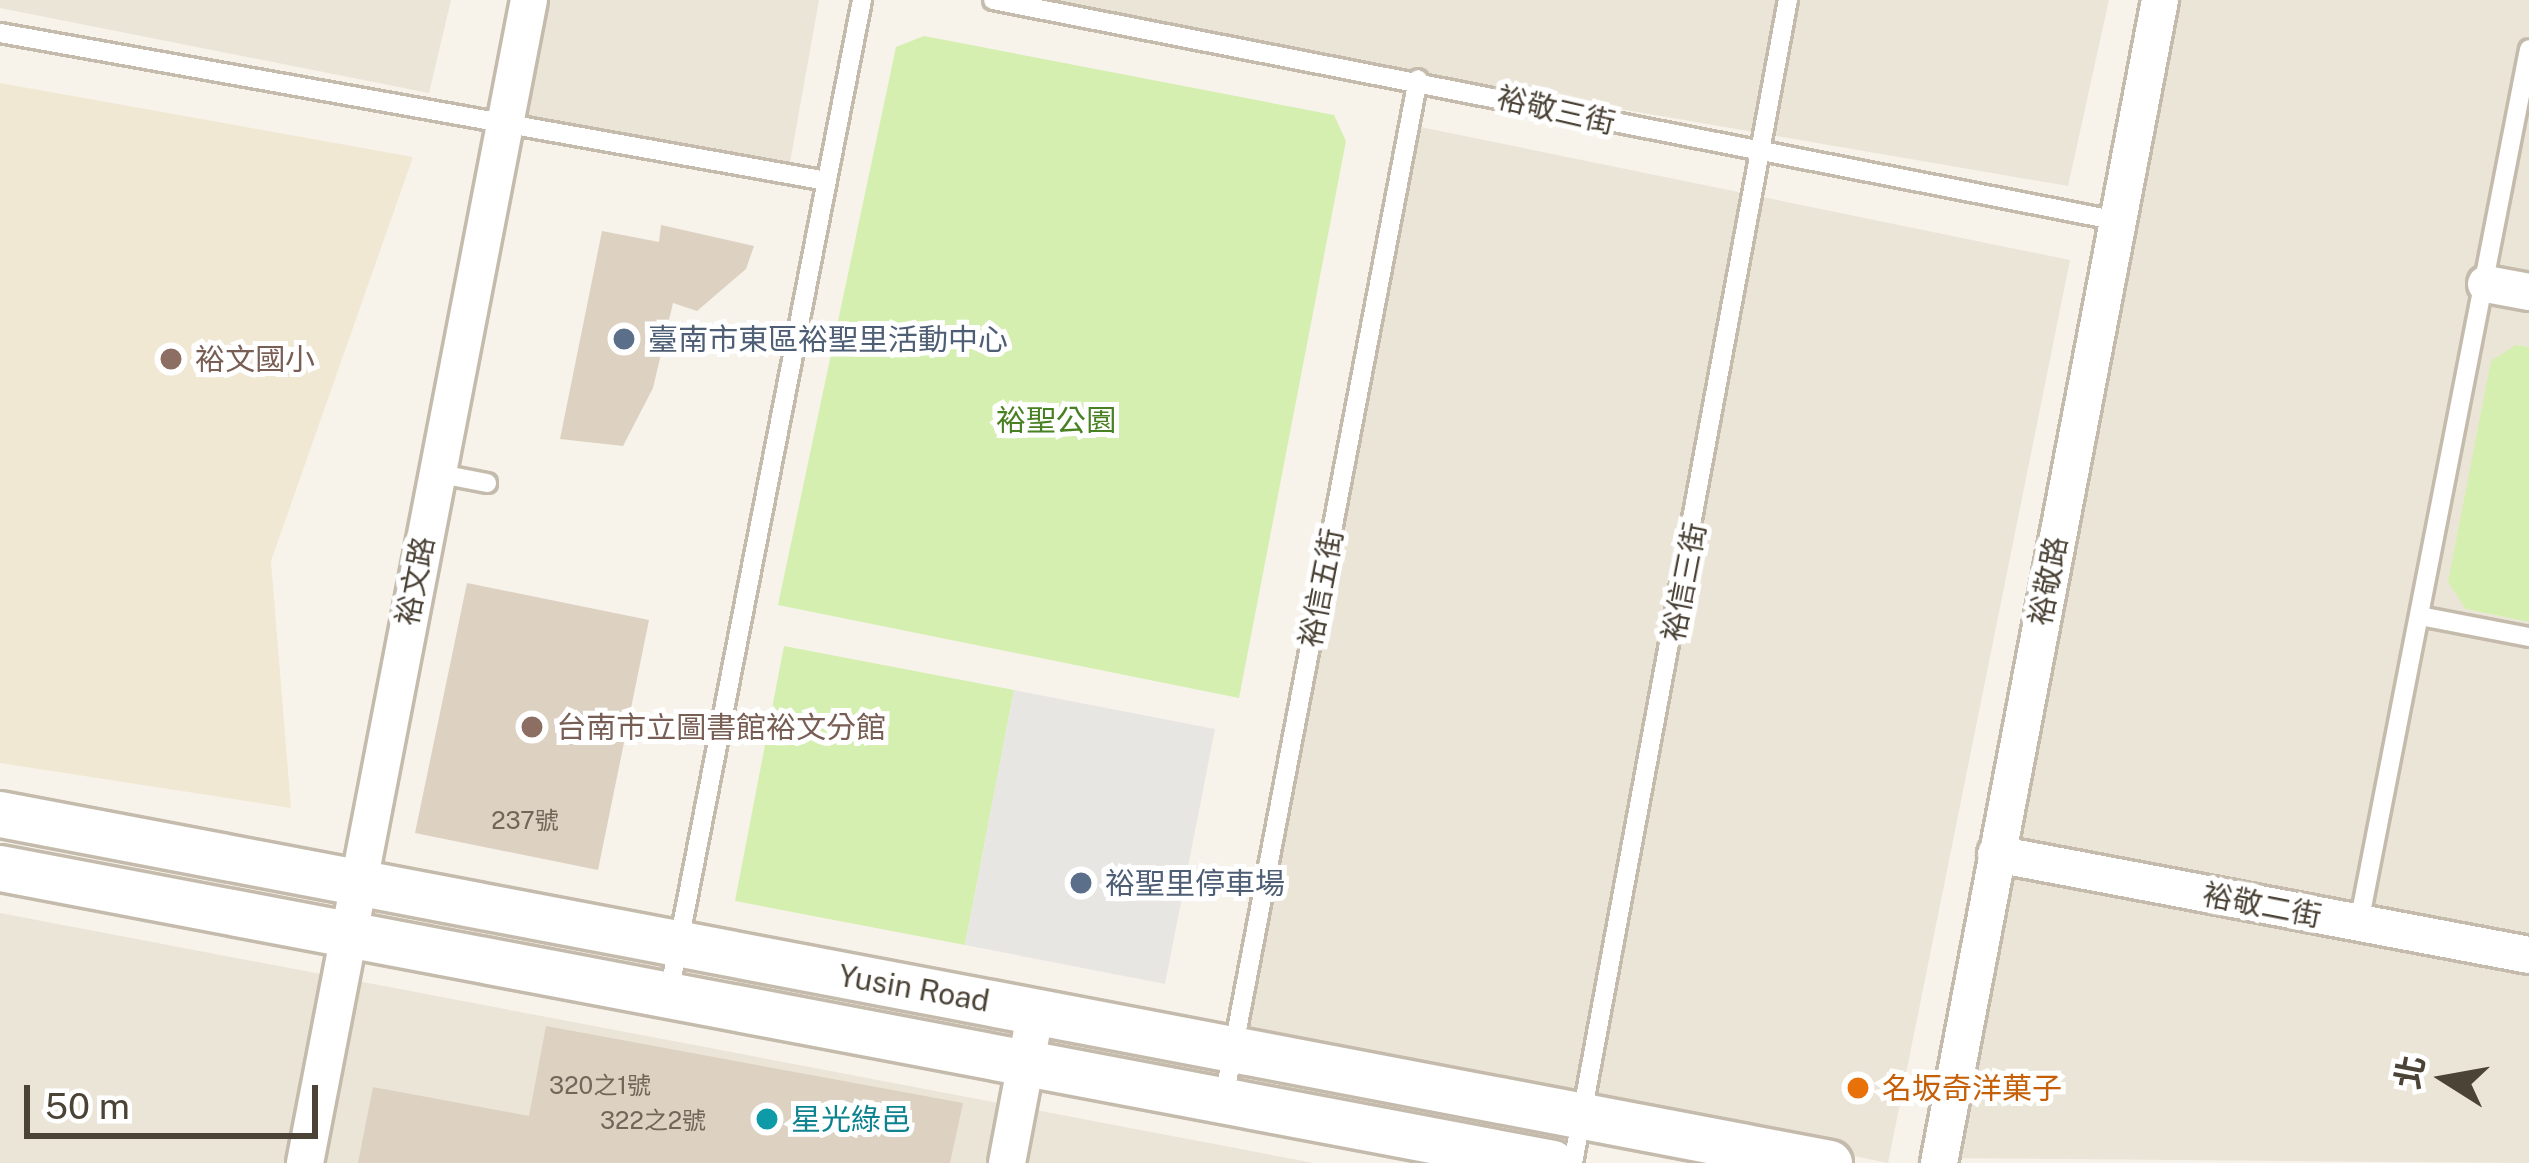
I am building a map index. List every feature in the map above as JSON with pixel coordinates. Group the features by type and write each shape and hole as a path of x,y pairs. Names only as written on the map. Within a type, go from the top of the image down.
{"street":[{"name":"裕文路","path":"305,1163 530,0"},
{"name":"裕敬路","path":"1939,1163 2160,0"},
{"path":"2486,284 2529,292"},
{"name":"Yusin Road","path":"0,814 1829,1163"},
{"name":"裕敬二街","path":"1996,854 2529,955"},
{"name":"Yusin Road","path":"0,868 668,998 1027,1057 1552,1163"},
{"path":"1007,1163 1036,1010"}],"lane":[{"path":"668,998 862,0"},
{"name":"裕敬三街","path":"993,0 2118,220"},
{"name":"裕信三街","path":"1573,1163 1767,150 1788,0"},
{"path":"0,33 827,181"},
{"path":"2359,923 2529,50"},
{"name":"裕信五街","path":"1224,1097 1418,80"},
{"path":"436,473 487,483"},
{"path":"2420,616 2529,637"}],"shaded area":[{"path":"0,0 451,0 429,93 0,8"},
{"path":"538,0 819,0 789,168 516,120"},
{"path":"986,0 2109,0 2068,186"},
{"path":"2171,0 2529,0 2529,347 2516,345 2466,609 2529,622 2529,1163 1936,1158"},
{"name":"裕文國小","path":"0,83 413,157 271,561 291,808 0,763"},
{"path":"1411,125 2070,260 1888,1163 1245,1031"},
{"name":"裕聖里停車場","path":"1014,690 1215,729 1165,984 965,945"},
{"path":"0,913 1314,1163 0,1163"}],"green space":[{"name":"裕聖公園","path":"924,36 1334,115 1346,141 1239,698 778,605 896,47"},
{"path":"2516,345 2529,347 2529,622 2466,609 2448,582 2491,361"},
{"path":"784,646 1014,690 965,945 735,901"}],"building":[{"name":"臺南市東區裕聖里活動中心","path":"661,225 754,246 746,269 697,311 673,303 653,388 623,446 560,439 602,231 659,242"},
{"name":"台南市立圖書館裕文分館","path":"467,583 649,620 598,870 415,833"},
{"path":"546,1026 963,1103 950,1163 358,1163 373,1087 529,1116"}],"place":[{"name":"臺南市東區裕聖里活動中心","path":"624,339"},
{"name":"裕文國小","path":"171,359"},
{"name":"台南市立圖書館裕文分館","path":"532,727"},
{"name":"裕聖里停車場","path":"1081,883"},
{"name":"名坂奇洋菓子","path":"1858,1088"},
{"name":"星光綠邑","path":"767,1119"}]}
